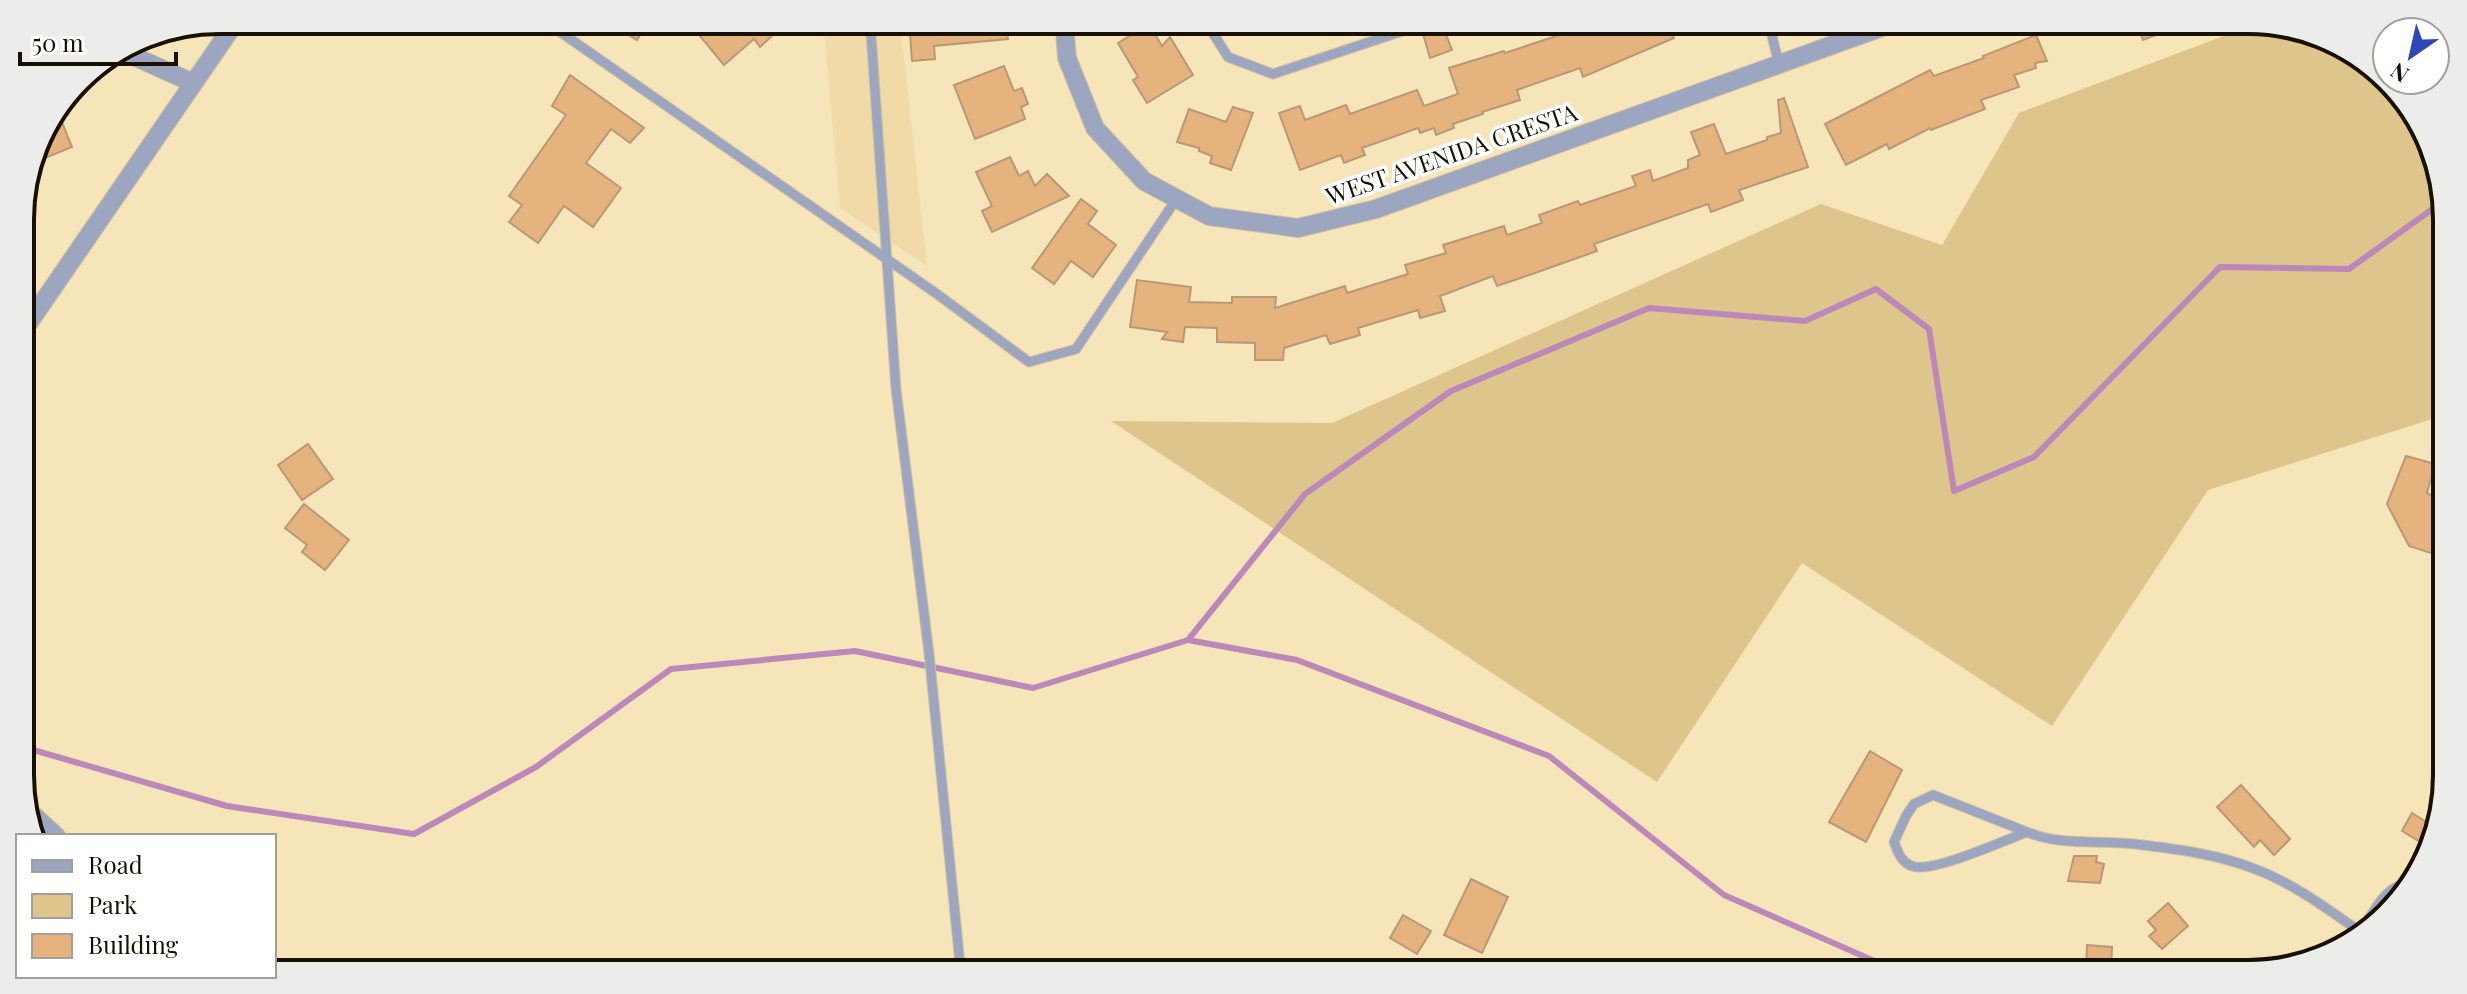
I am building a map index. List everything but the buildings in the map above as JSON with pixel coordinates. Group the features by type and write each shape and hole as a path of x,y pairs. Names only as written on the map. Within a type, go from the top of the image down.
{"street":[{"path":"34,315 227,34"},
{"name":"WEST AVENIDA CRESTA","path":"1065,34 1067,58 1095,128 1144,181 1209,216 1298,228 1376,209 1863,34"},
{"path":"133,56 193,83"}],"lane":[{"path":"563,34 1029,362 1076,349 1177,198"},
{"path":"871,34 896,389 929,653 960,960"},
{"path":"1213,34 1228,57 1273,74 1394,34"},
{"path":"1772,34 1779,64"},
{"path":"2027,832 1937,866 1914,868 1900,859 1894,842 1914,804 1933,795 2027,832 2041,838 2190,851 2255,869 2303,893 2353,927"},
{"path":"2377,908 2392,891"}],"shaded area":[{"path":"824,34 902,34 927,266 840,208"}],"green space":[{"path":"2229,34 2296,40 2330,53 2361,72 2371,81 2371,96 2386,96 2419,148 2427,171 2433,219 2433,419 2208,490 2052,726 1802,563 1657,782 1111,421 1332,423 1821,204 1942,245 2019,113"}],"waterway":[{"path":"34,750 227,806 414,834 536,767 671,669 855,651 1033,688 1188,640 1305,494 1451,391 1649,308 1805,321 1876,289 1929,329 1954,491 2034,457 2220,267 2349,269 2432,209"},
{"path":"1188,640 1297,660 1549,756 1724,895 1872,960"}]}
